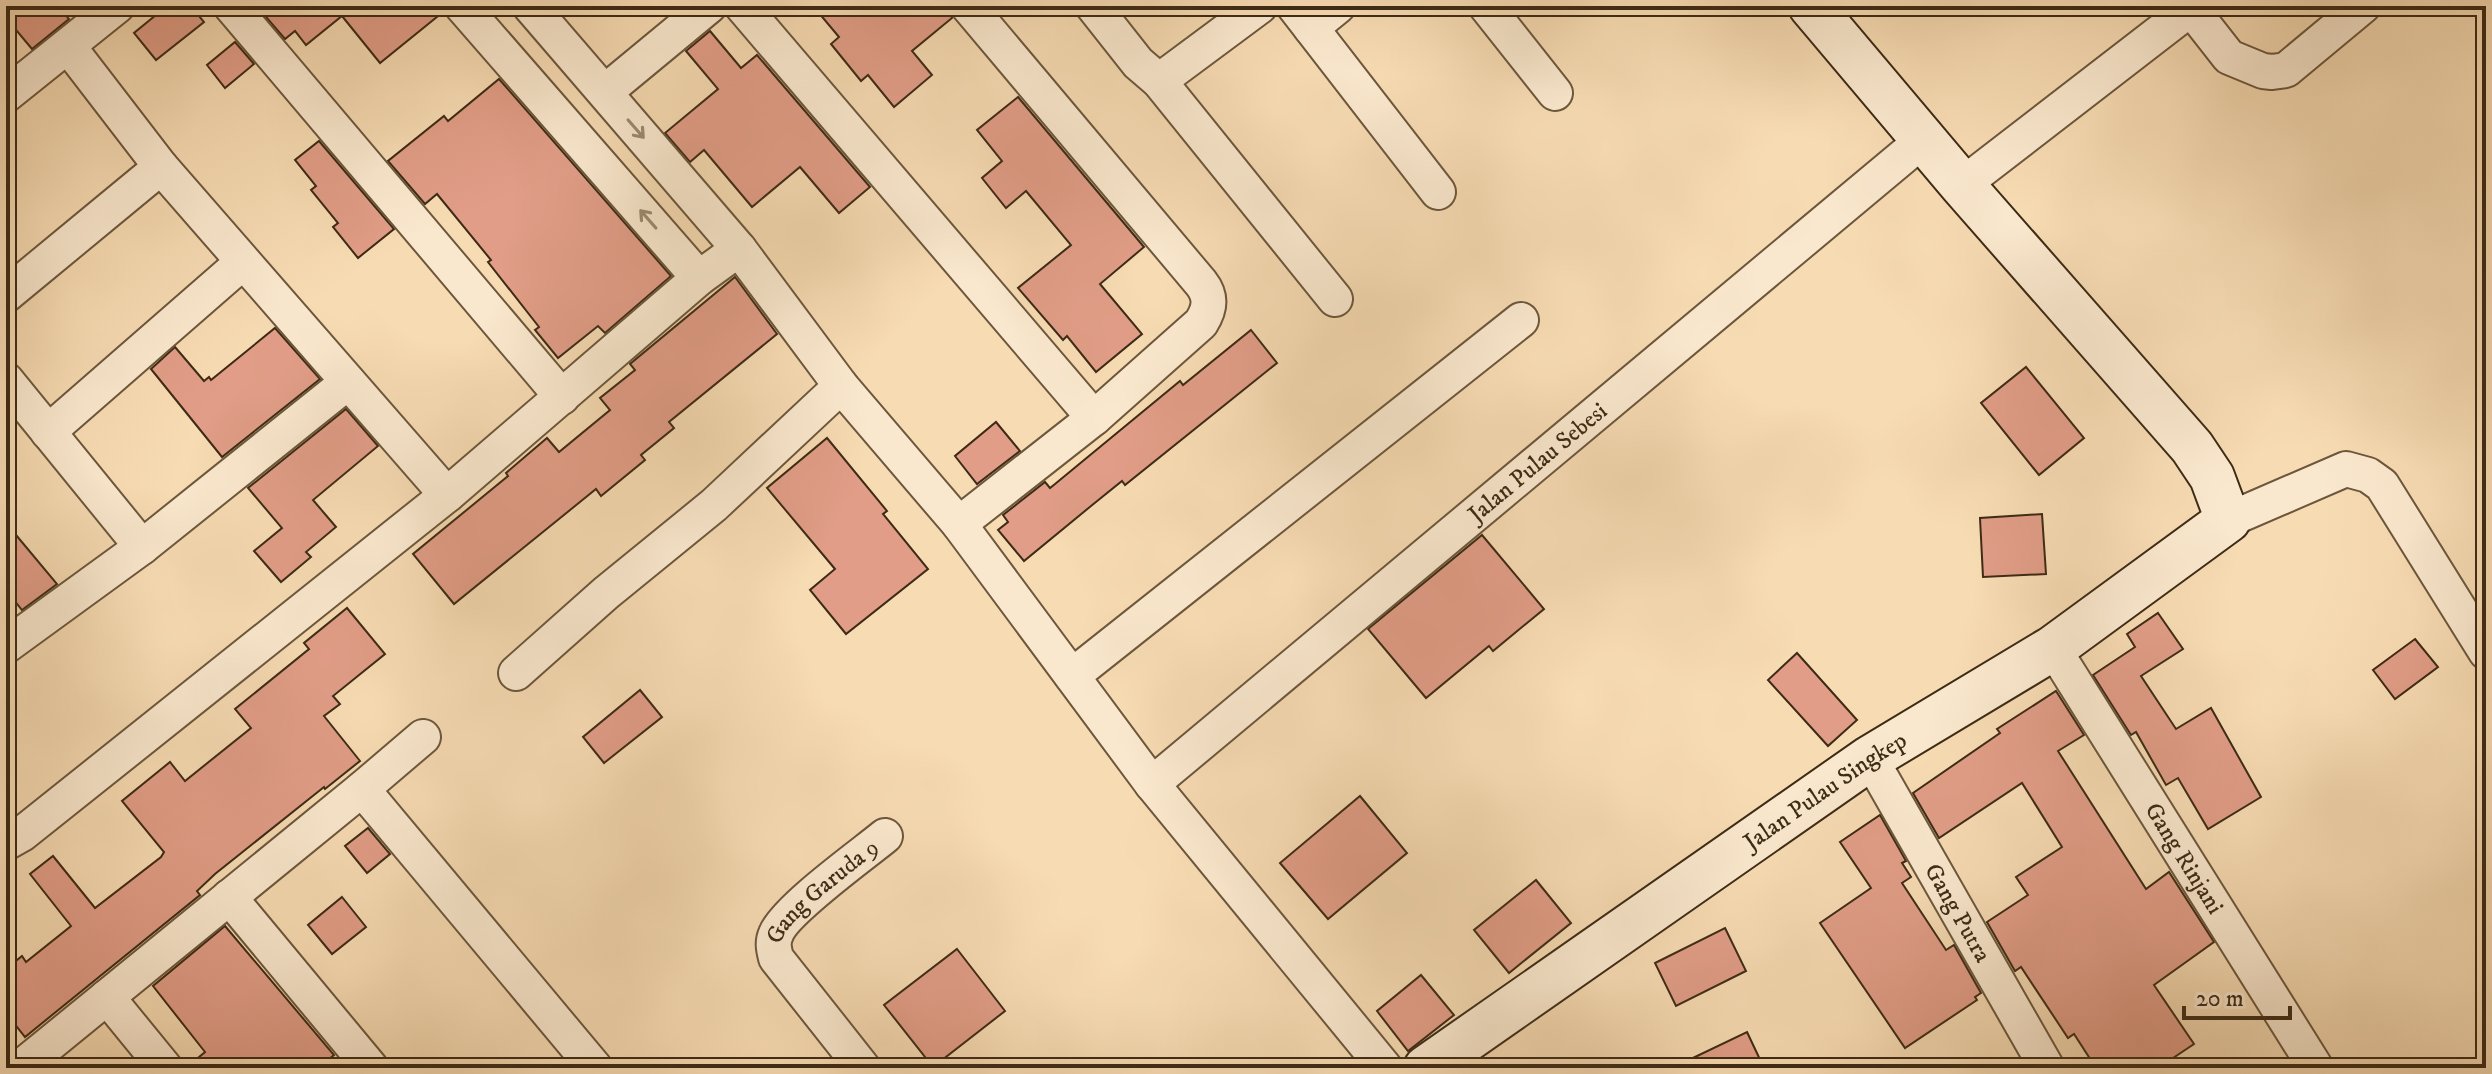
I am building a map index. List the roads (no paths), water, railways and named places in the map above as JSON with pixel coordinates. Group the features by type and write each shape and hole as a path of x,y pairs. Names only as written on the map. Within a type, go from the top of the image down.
{"street":[{"path":"6,95 117,6"},
{"path":"231,6 562,397"},
{"path":"462,6 699,278"},
{"path":"530,6 739,249 841,386 959,524 1152,784 1385,1068"},
{"path":"605,92 709,6"},
{"path":"742,6 1094,418"},
{"path":"959,524 1094,418 1201,323 1208,311 1208,295 1201,283 968,6"},
{"path":"1093,6 1138,63 1159,81 1335,299"},
{"path":"1159,81 1260,6"},
{"path":"1338,6 1302,17 1438,192"},
{"path":"1486,6 1555,93"},
{"path":"1962,185 2190,8 2229,57 2272,72 2286,70 2363,6"},
{"path":"1825,11 1923,140 2204,462 2228,520 2346,469 2368,475 2382,485 2486,652"},
{"path":"68,46 161,167 447,495"},
{"name":"Jalan Pulau Sebesi","path":"1152,784 1923,140"},
{"path":"6,295 161,167"},
{"path":"6,843 35,824 447,495 699,278 739,249"},
{"path":"48,432 243,262"},
{"path":"1072,676 1521,320"},
{"path":"6,380 142,547"},
{"path":"10,635 142,547 348,382"},
{"path":"516,673 606,593 714,505 841,386"},
{"name":"Jalan Pulau Singkep","path":"1426,1068 1870,758 2053,648 2228,520"},
{"name":"Gang Rinjani","path":"2053,648 2316,1068"},
{"path":"20,1068 423,737"},
{"name":"Gang Putra","path":"1870,758 2047,1068"},
{"path":"362,789 595,1068"},
{"name":"Gang Garuda 9","path":"863,1068 776,958 772,943 777,930 790,914 885,836"},
{"path":"229,897 371,1068"},
{"path":"107,997 165,1068"}]}
